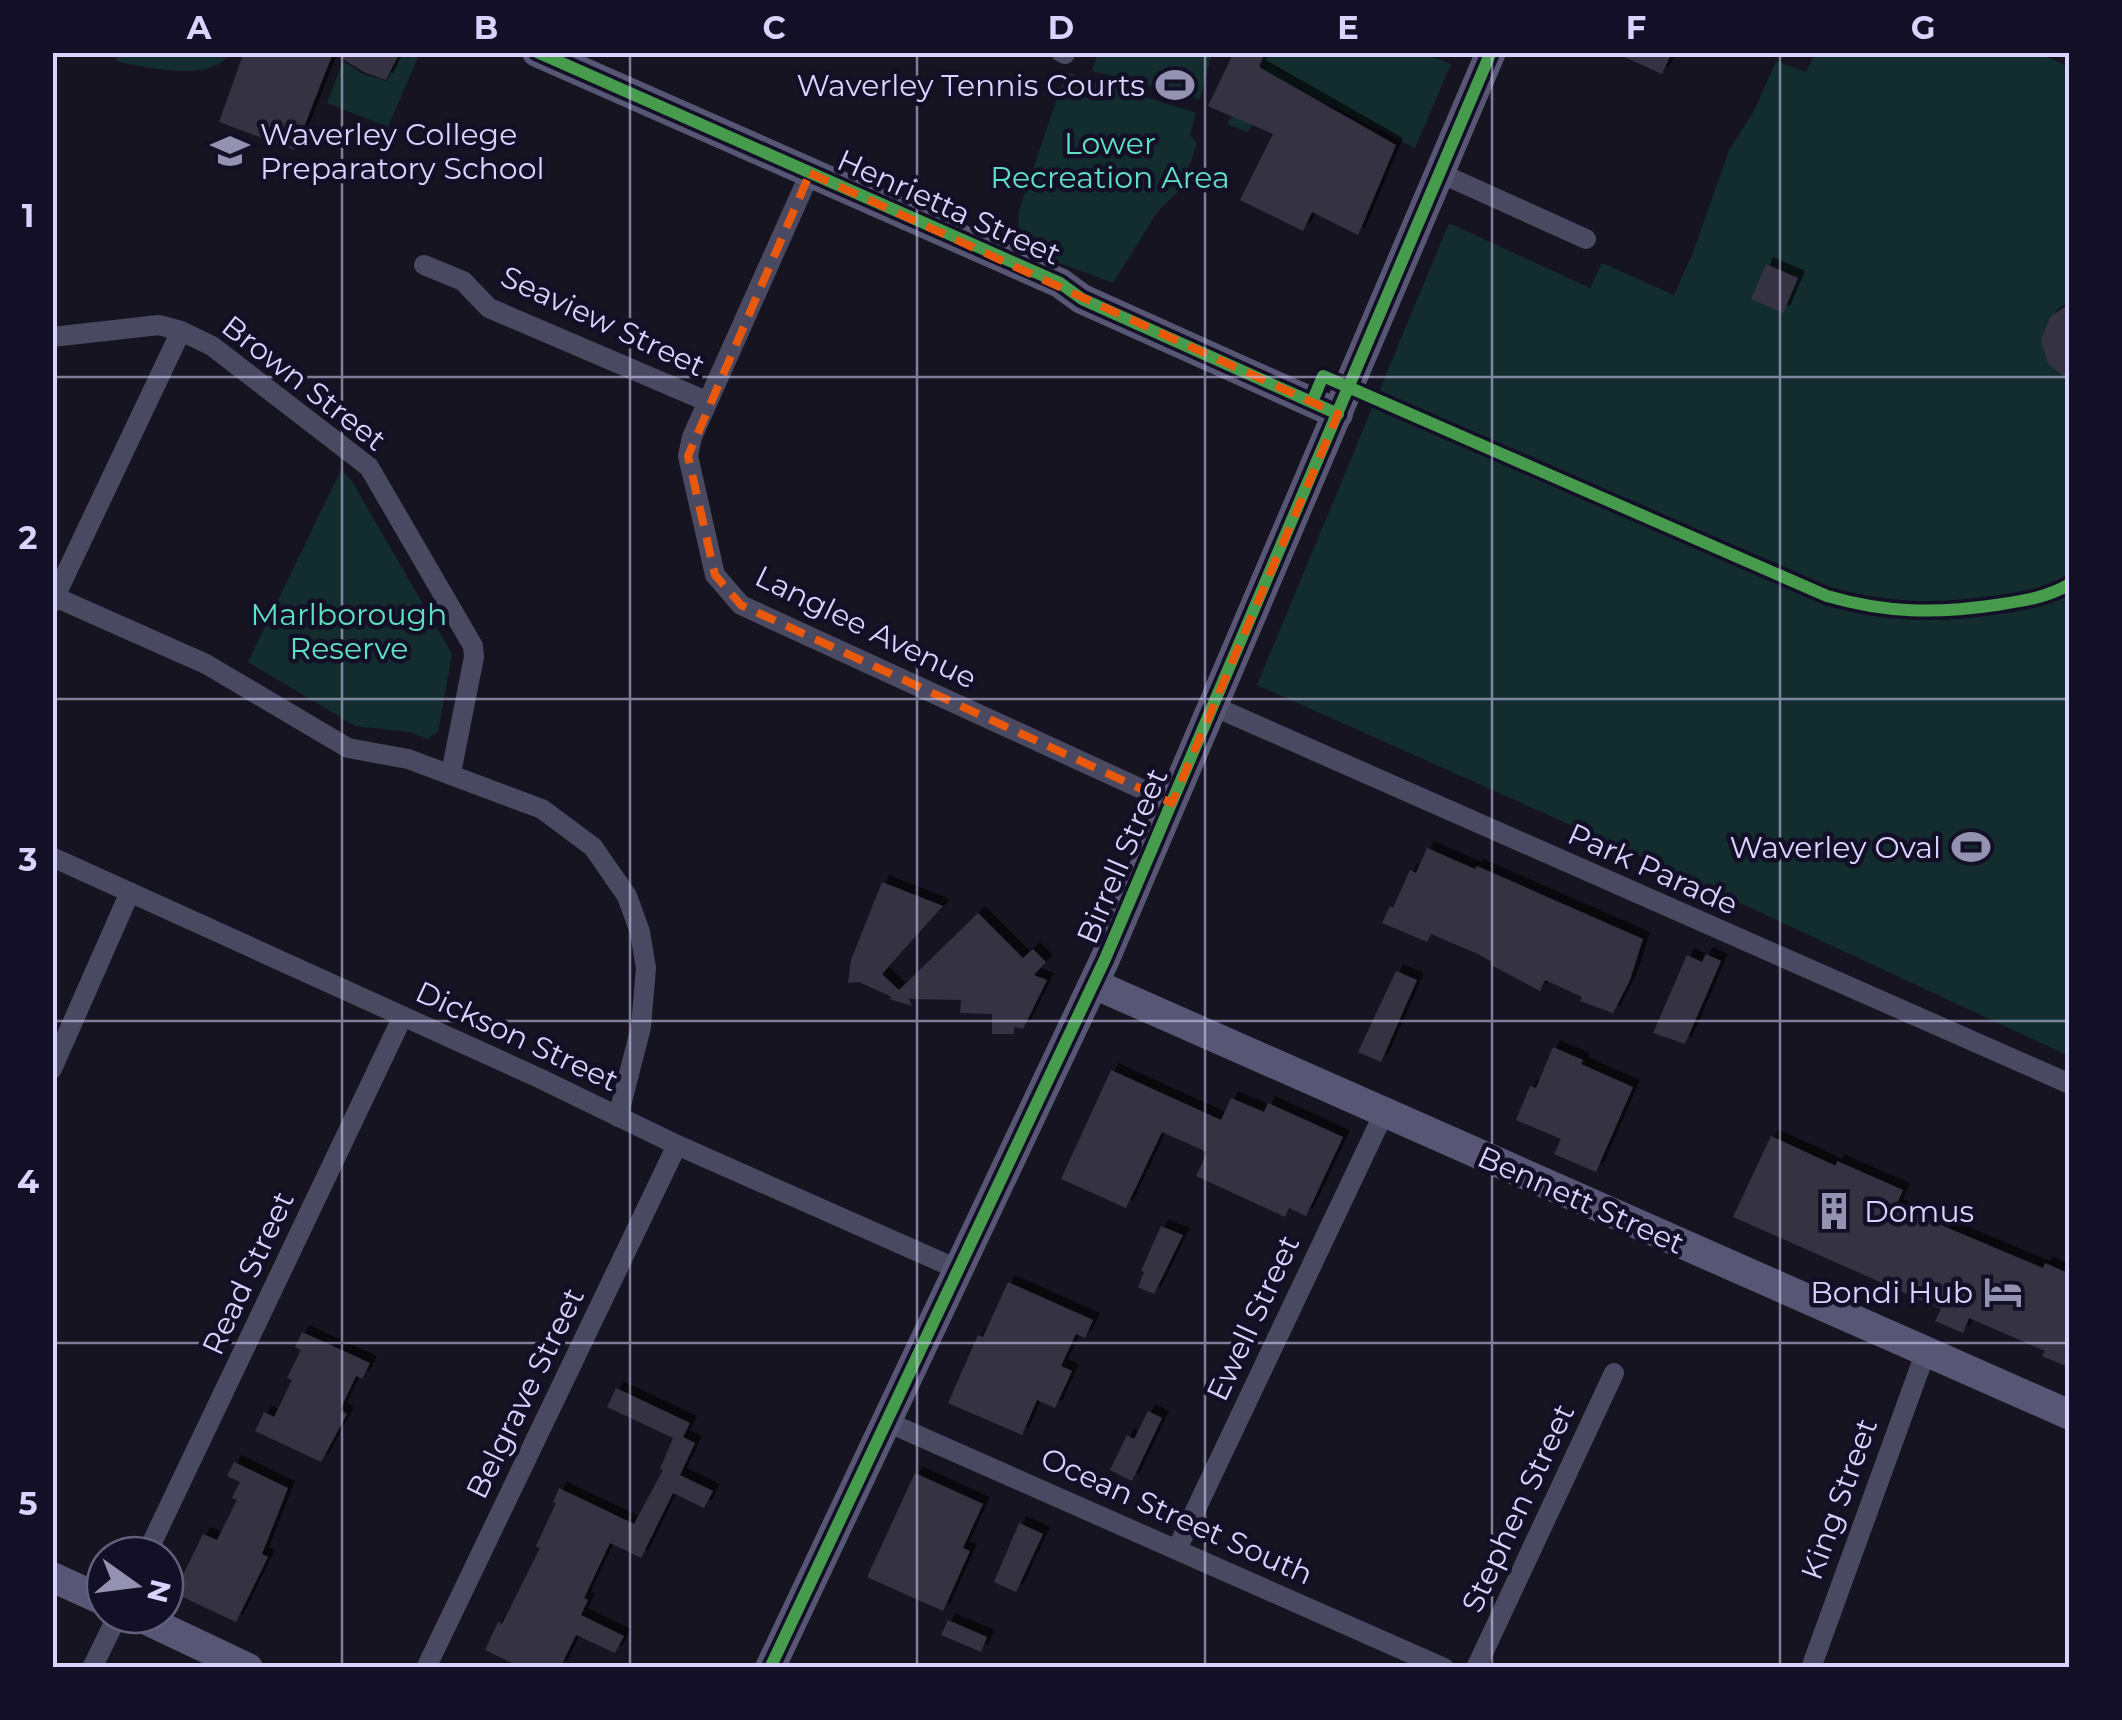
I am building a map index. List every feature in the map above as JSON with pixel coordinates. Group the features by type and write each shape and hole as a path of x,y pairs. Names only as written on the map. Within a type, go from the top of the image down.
{"main road":[{"name":"Henrietta Street","path":"538,52 1060,282 1082,299 1338,414"},
{"name":"Birrell Street","path":"770,1668 1094,984 1491,52"},
{"name":"Bennett Street","path":"1094,984 2070,1415"},
{"path":"52,1577 85,1591"},
{"path":"178,1635 248,1668"}],"street":[{"name":"Langlee Avenue","path":"810,173 706,401 688,456 716,574 740,605 1172,803"},
{"path":"1440,173 1586,239"},
{"name":"Seaview Street","path":"424,265 463,282 489,308 706,401"},
{"name":"Brown Street","path":"52,337 146,326 181,331 212,346 370,467 473,646 451,773"},
{"path":"181,331 54,600 206,664 348,748 408,758 451,773 559,818 594,847 627,896 644,949 645,991 640,1026 618,1116"},
{"name":"Park Parade","path":"1214,706 2070,1084"},
{"name":"Dickson Street","path":"52,857 677,1145 957,1269"},
{"path":"52,1070 130,892"},
{"name":"Read Street","path":"156,1535 403,1016"},
{"name":"Ewell Street","path":"1177,1548 1384,1113"},
{"name":"Belgrave Street","path":"426,1668 677,1145"},
{"name":"King Street","path":"1811,1668 1926,1351"},
{"name":"Stephen Street","path":"1476,1668 1614,1373"},
{"name":"Ocean Street South","path":"885,1420 1444,1668"},
{"path":"92,1668 108,1635"}],"highlighted area":[{"path":"810,173 1338,414 1172,803 741,605 715,575 688,456"}],"green space":[{"name":"Waverley Tennis Courts","path":"1098,52 1212,53 1200,99 1092,71"},
{"path":"2036,52 2069,67 2069,1056 1611,843 1257,685 1449,223 1590,288 1602,263 1674,295 1729,150 1755,109 1776,61 1806,72 1815,53"},
{"path":"112,53 231,53 209,68 179,71 118,62"},
{"path":"401,53 418,57 388,127 327,103 343,61 363,74 387,81"},
{"path":"1265,53 1423,53 1451,64 1415,148 1283,81 1248,132 1227,124"},
{"name":"Lower Recreation Area","path":"1066,72 1196,113 1190,135 1197,143 1182,188 1158,211 1113,283 1017,247 1019,211"},
{"name":"Marlborough Reserve","path":"341,470 350,478 452,654 438,732 427,739 410,732 355,726 248,662"}],"building":[{"path":"244,52 400,52 386,80 333,53 295,150 219,122"},
{"path":"1234,52 1265,52 1259,67 1396,145 1358,235 1312,212 1303,231 1240,200 1273,134 1208,106"},
{"path":"1613,52 1672,52 1662,74"},
{"path":"1766,264 1798,278 1783,313 1751,299"},
{"path":"2070,303 2070,381 2048,364 2041,340 2050,317"},
{"path":"1427,848 1643,939 1630,980 1613,1013 1580,1001 1582,997 1545,980 1540,991 1478,954 1431,934 1427,942 1382,923 1410,870 1416,873"},
{"path":"882,882 943,906 882,974 899,990 978,913 1023,958 1033,949 1046,962 1034,975 1047,980 1023,1029 1014,1027 1014,1034 992,1034 992,1014 960,1013 961,1000 909,999 912,1006 889,999 892,997 859,982 848,983 851,960"},
{"path":"1706,954 1721,961 1685,1044 1653,1033 1687,955 1702,962"},
{"path":"1396,971 1417,980 1381,1062 1358,1052"},
{"path":"1553,1047 1633,1087 1596,1172 1554,1154 1561,1139 1516,1120 1530,1086 1536,1088"},
{"path":"1111,1070 1221,1120 1231,1098 1264,1112 1268,1103 1343,1137 1306,1216 1289,1208 1285,1217 1196,1176 1207,1152 1162,1132 1126,1208 1061,1179"},
{"path":"1771,1136 1836,1166 1837,1161 1903,1190 1896,1206 2043,1268 2045,1263 2070,1274 2070,1368 2042,1356 2045,1351 1969,1318 1963,1333 1935,1321 1941,1309 1733,1217"},
{"path":"1161,1226 1183,1235 1154,1294 1138,1287"},
{"path":"1008,1282 1093,1320 1085,1338 1076,1334 1061,1366 1072,1371 1055,1408 1037,1400 1022,1435 948,1403 978,1335 983,1337"},
{"path":"302,1332 370,1363 362,1379 356,1376 340,1410 347,1414 321,1462 255,1431 264,1412 274,1417 292,1380 287,1378 301,1350 295,1347"},
{"path":"616,1388 690,1423 683,1437 695,1443 680,1475 713,1491 704,1508 673,1493 641,1558 610,1543 584,1598 588,1600 581,1615 624,1636 615,1653 576,1635 560,1668 522,1668 485,1650 540,1548 536,1546 559,1488 634,1524 663,1470 660,1469 673,1438 607,1407"},
{"path":"1148,1411 1162,1418 1132,1481 1110,1470 1127,1435 1134,1439"},
{"path":"234,1462 288,1488 262,1554 268,1557 236,1622 185,1598 185,1571 203,1534 217,1540 237,1500 232,1498 240,1482 227,1476"},
{"path":"915,1473 983,1504 963,1548 970,1551 943,1611 867,1577"},
{"path":"1019,1523 1043,1534 1016,1592 994,1582"},
{"path":"948,1620 987,1637 981,1652 941,1635"}],"cycle path":[{"path":"537,52 1060,283 1082,299 1338,414"},
{"path":"770,1668 1105,959 1491,52"},
{"path":"1312,402 1323,376 1827,596 1849,602 1890,609 1952,610 2025,600 2070,584"}],"place":[{"name":"Waverley Tennis Courts","path":"1175,85"},
{"name":"Waverley College Preparatory School","path":"230,151"},
{"name":"Waverley Oval","path":"1971,847"},
{"name":"Domus","path":"1834,1211"},
{"name":"Bondi Hub","path":"2003,1292"}]}
